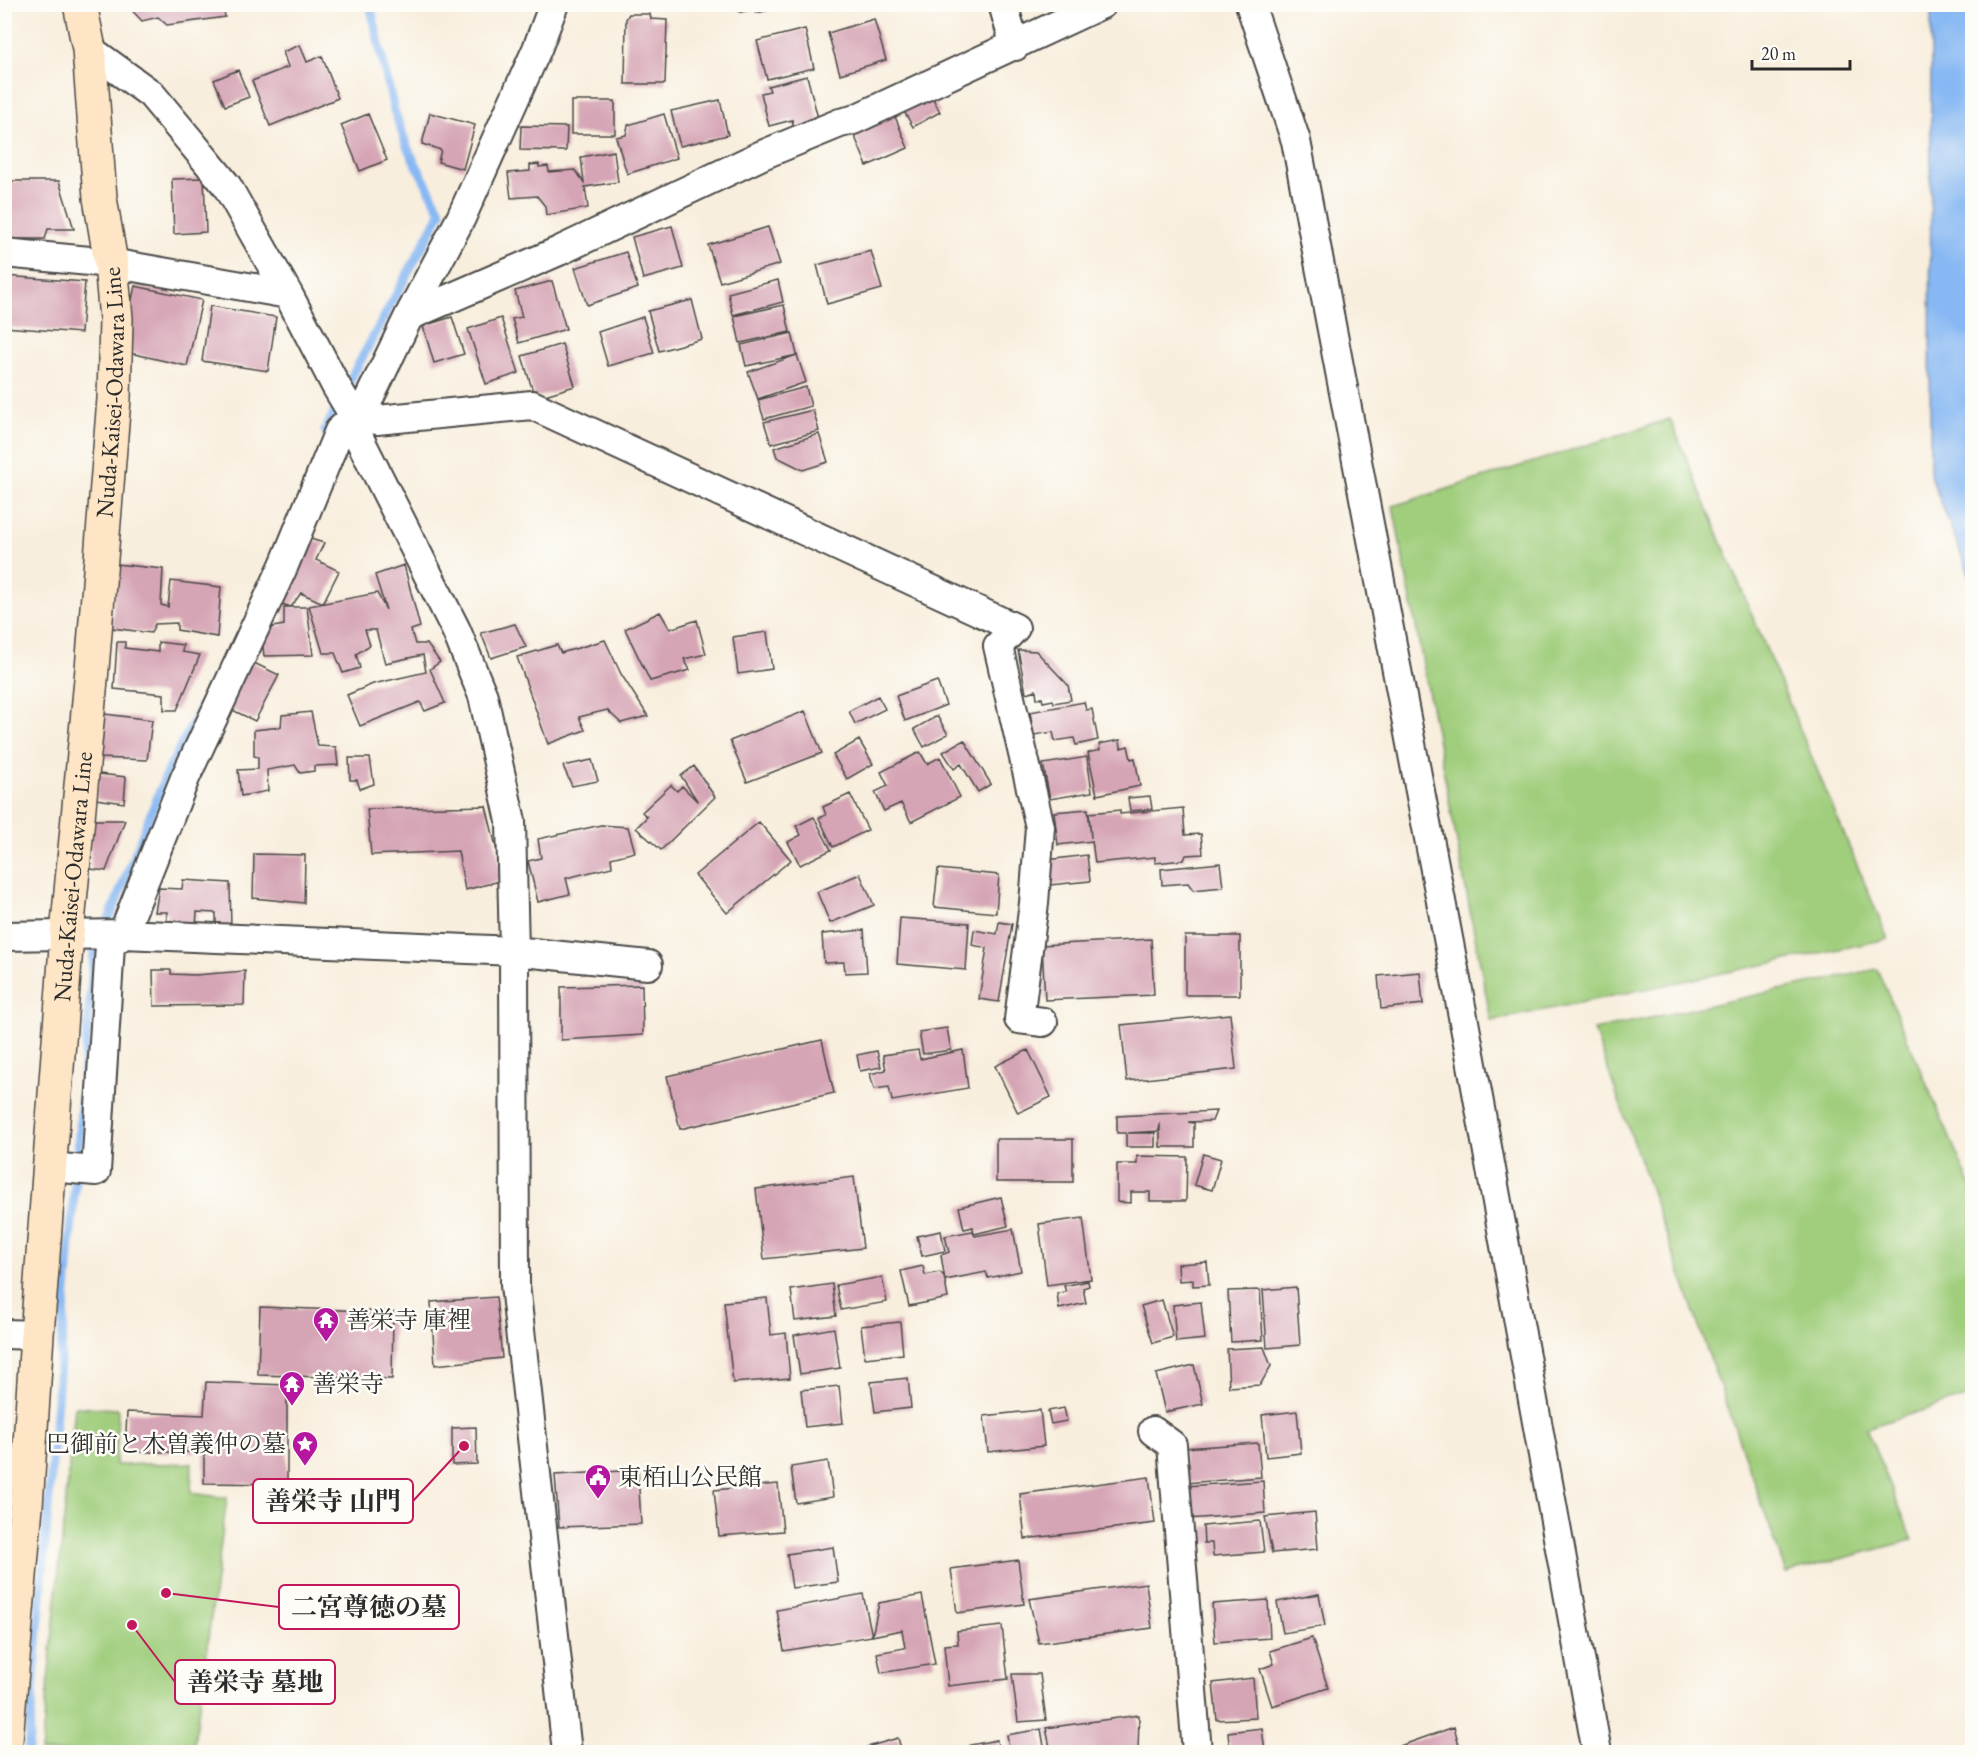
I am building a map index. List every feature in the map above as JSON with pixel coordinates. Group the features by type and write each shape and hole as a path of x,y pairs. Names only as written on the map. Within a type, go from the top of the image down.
{"main road":[{"name":"Nuda-Kaisei-Odawara Line","path":"5,1752 15,1505 37,1335 49,1167 100,934 93,669 114,399 116,319 111,263 100,198 89,49 80,4"}],"street":[{"path":"100,934 185,778 284,565 339,431 365,407 409,316 461,218 537,49 554,4"},
{"path":"1003,4 1015,46"},
{"path":"409,316 559,251 762,155 840,123 853,120 1102,4"},
{"path":"1250,4 1296,141 1469,1048 1597,1752"},
{"path":"89,49 151,94 227,186 354,415 358,436 456,630 483,696 512,821 515,1285 567,1752"},
{"path":"4,253 111,263 288,294"},
{"path":"354,415 377,420 532,405 1015,628 998,646 1040,827 1034,903 1019,1020 1044,1022"},
{"path":"49,1167 96,1171 110,945 100,934"},
{"path":"4,936 100,934 514,951 648,965"},
{"path":"4,1334 37,1335"},
{"path":"1153,1431 1172,1445 1197,1752"}],"green space":[{"path":"1670,419 1888,939 1491,1021 1393,506"},
{"path":"1877,969 1972,1189 1972,1395 1866,1428 1913,1540 1786,1573 1594,1030"},
{"path":"75,1407 118,1409 116,1465 192,1463 191,1493 227,1498 193,1752 41,1752"}],"water":[{"path":"1931,5 1972,5 1972,582 1930,474"}],"building":[{"path":"126,4 223,4 225,17 167,25 158,17 142,21"},
{"path":"738,4 791,5 756,13 755,9 740,12"},
{"path":"629,14 650,14 651,19 667,20 665,84 625,84 626,19"},
{"path":"874,19 886,60 840,74 828,33"},
{"path":"805,29 814,68 767,79 757,41"},
{"path":"300,45 307,62 322,56 338,98 270,126 252,81 288,67 283,52"},
{"path":"238,70 249,97 225,106 214,80"},
{"path":"807,76 819,122 794,128 792,120 769,126 761,93 770,91 768,86"},
{"path":"932,97 940,112 913,127 904,111"},
{"path":"720,100 728,135 680,146 671,111"},
{"path":"571,101 615,101 615,134 571,134"},
{"path":"430,113 475,125 463,169 438,162 441,150 422,144"},
{"path":"368,114 387,160 360,171 341,125"},
{"path":"664,114 677,158 627,174 616,137 626,135 628,125"},
{"path":"894,114 908,148 867,166 853,132"},
{"path":"521,126 567,127 566,151 520,150"},
{"path":"614,151 618,182 585,187 588,208 546,215 545,206 537,196 511,198 508,173 530,171 530,165 539,164 539,167 548,166 549,172 575,170 584,182 581,157"},
{"path":"204,178 206,232 174,234 172,179"},
{"path":"9,181 59,181 74,229 48,229 45,239 8,239"},
{"path":"672,226 683,268 643,279 632,237"},
{"path":"768,227 780,264 720,282 708,245"},
{"path":"871,251 882,289 827,304 817,265"},
{"path":"626,252 638,288 587,305 575,268"},
{"path":"4,276 85,282 81,333 4,327"},
{"path":"778,280 783,302 733,315 728,293"},
{"path":"552,281 566,329 519,343 512,319 522,317 515,291"},
{"path":"135,286 202,300 187,366 121,351"},
{"path":"692,300 702,339 659,351 648,311"},
{"path":"784,305 790,332 740,343 734,316"},
{"path":"210,306 276,317 268,371 202,361"},
{"path":"452,317 464,354 434,363 423,326"},
{"path":"643,317 654,353 608,366 598,332"},
{"path":"501,318 519,373 486,384 468,329"},
{"path":"792,333 797,355 746,366 741,345"},
{"path":"562,344 575,386 535,398 522,356"},
{"path":"797,355 806,382 758,399 748,372"},
{"path":"806,387 811,406 764,419 758,400"},
{"path":"813,410 819,431 771,444 764,422"},
{"path":"819,434 828,462 803,470 777,457 774,448"},
{"path":"300,536 324,543 316,560 339,571 323,603 301,593 291,607 273,601"},
{"path":"116,564 163,569 161,605 168,607 171,581 221,587 217,637 177,630 177,623 155,624 151,633 112,628"},
{"path":"404,565 420,627 411,630 415,644 427,644 440,662 430,669 445,703 425,711 420,702 360,726 347,695 373,684 426,672 423,655 385,663 376,630 365,630 370,645 356,654 360,668 343,673 335,653 323,653 309,606 377,593 386,610 375,575"},
{"path":"284,607 307,607 313,655 264,656 261,629 284,625"},
{"path":"660,612 670,629 697,620 706,654 684,659 690,670 650,681 625,629"},
{"path":"515,624 526,647 491,658 481,633"},
{"path":"767,632 772,669 738,674 733,637"},
{"path":"605,640 621,674 648,716 621,723 607,710 579,717 585,730 548,744 517,657 557,645 561,653"},
{"path":"117,642 125,642 125,648 158,652 158,642 183,645 182,652 200,655 177,710 164,710 164,694 114,689"},
{"path":"1018,650 1036,651 1068,685 1071,700 1043,702 1042,698 1037,699 1036,690 1026,693"},
{"path":"250,661 279,675 255,721 226,707"},
{"path":"937,681 946,705 905,721 896,696"},
{"path":"878,696 885,709 855,724 849,711"},
{"path":"1084,702 1086,710 1092,709 1098,740 1076,745 1074,738 1055,741 1053,732 1034,735 1030,712"},
{"path":"805,711 822,753 747,782 730,741"},
{"path":"311,712 318,746 336,747 338,765 314,766 314,771 300,773 295,765 267,770 268,791 241,796 238,770 258,769 258,757 254,756 254,730 281,727 282,715"},
{"path":"97,713 152,720 147,760 100,758"},
{"path":"937,716 948,734 924,747 914,729"},
{"path":"859,740 873,764 847,779 833,755"},
{"path":"964,740 991,784 978,792 961,764 954,769 943,752"},
{"path":"1120,740 1121,748 1128,746 1131,759 1135,758 1140,786 1097,795 1088,753 1100,750 1099,744"},
{"path":"920,752 927,764 940,757 960,797 911,822 901,803 884,811 875,792 888,786 881,772"},
{"path":"1087,757 1092,792 1050,799 1043,764"},
{"path":"349,758 370,758 374,784 360,789 357,780 350,780"},
{"path":"592,760 598,781 572,786 563,766"},
{"path":"694,766 715,797 661,850 636,828 647,817 642,812 671,785 677,791 682,786 698,802 681,776"},
{"path":"99,774 126,777 124,803 96,799"},
{"path":"850,794 868,830 833,847 819,818 826,815 823,807"},
{"path":"1150,796 1152,809 1130,811 1128,798"},
{"path":"486,806 504,880 465,890 458,851 371,855 367,809"},
{"path":"1183,808 1185,835 1201,834 1203,854 1186,855 1184,860 1155,863 1155,857 1095,863 1092,841 1058,845 1054,812 1088,809 1091,838 1089,813 1120,810 1120,814"},
{"path":"814,817 831,850 800,865 788,842 801,835 796,826"},
{"path":"89,820 125,820 106,871 91,869"},
{"path":"759,822 791,860 727,913 695,875"},
{"path":"601,825 628,827 635,852 611,858 612,867 566,878 570,894 538,902 528,861 541,858 538,839"},
{"path":"254,854 305,855 304,903 253,898"},
{"path":"1087,855 1090,881 1050,885 1047,860"},
{"path":"1220,863 1223,887 1193,890 1188,883 1162,885 1161,869"},
{"path":"938,869 999,875 996,913 934,907"},
{"path":"860,874 874,905 830,923 817,892"},
{"path":"183,880 230,883 231,929 216,927 216,913 197,912 196,926 166,927 167,912 155,912 159,888 182,889"},
{"path":"900,918 969,923 966,970 897,964"},
{"path":"999,922 1012,924 999,1002 979,999 987,948 972,945 974,930 997,934"},
{"path":"864,930 867,972 845,973 844,962 824,963 822,934"},
{"path":"1185,936 1240,936 1240,995 1185,995"},
{"path":"1151,939 1154,995 1045,1000 1042,945"},
{"path":"153,970 171,970 171,974 195,975 245,971 244,1005 154,1006"},
{"path":"1420,972 1423,1004 1381,1009 1378,976"},
{"path":"642,985 643,1035 561,1040 561,987"},
{"path":"1230,1014 1236,1069 1127,1081 1121,1025"},
{"path":"947,1028 951,1050 923,1054 919,1032"},
{"path":"822,1040 834,1093 680,1129 667,1076"},
{"path":"918,1050 920,1059 963,1050 968,1088 892,1101 889,1087 874,1089 870,1074 886,1070 883,1055"},
{"path":"1028,1050 1051,1097 1018,1113 995,1066"},
{"path":"877,1051 881,1067 860,1071 857,1055"},
{"path":"1216,1111 1212,1121 1188,1122 1194,1123 1194,1147 1160,1147 1160,1123 1159,1131 1128,1133 1155,1133 1155,1147 1126,1147 1126,1133 1117,1133 1117,1116"},
{"path":"996,1139 1073,1139 1073,1182 996,1182"},
{"path":"1203,1154 1221,1159 1212,1190 1194,1185"},
{"path":"1137,1156 1187,1157 1186,1201 1150,1201 1150,1192 1131,1192 1131,1203 1117,1202 1117,1164 1137,1164"},
{"path":"854,1177 863,1248 764,1259 756,1189"},
{"path":"1001,1197 1008,1226 974,1234 973,1227 964,1229 959,1207"},
{"path":"1083,1218 1091,1279 1047,1285 1039,1224"},
{"path":"1013,1229 1021,1271 988,1278 986,1272 945,1280 941,1255 949,1252 945,1236 972,1231 975,1236"},
{"path":"941,1231 945,1251 922,1256 917,1236"},
{"path":"1207,1262 1209,1285 1193,1286 1193,1280 1179,1281 1178,1264"},
{"path":"923,1266 925,1275 940,1272 944,1276 948,1298 909,1306 901,1271"},
{"path":"882,1277 887,1302 841,1310 836,1285"},
{"path":"1088,1281 1089,1286 1083,1288 1086,1303 1059,1309 1057,1293 1066,1292 1064,1286"},
{"path":"832,1284 836,1316 795,1321 791,1290"},
{"path":"1296,1287 1300,1345 1267,1348 1263,1290"},
{"path":"1260,1290 1263,1340 1231,1342 1228,1291"},
{"path":"496,1297 502,1358 435,1365 431,1302"},
{"path":"767,1298 771,1335 786,1333 790,1378 733,1383 724,1302"},
{"path":"1162,1300 1173,1337 1153,1343 1141,1306"},
{"path":"1201,1302 1205,1339 1176,1342 1173,1305"},
{"name":"善栄寺 庫裡","path":"260,1307 393,1312 392,1379 258,1375"},
{"path":"900,1322 903,1354 865,1358 861,1326"},
{"path":"834,1328 840,1368 800,1374 794,1335"},
{"path":"1264,1347 1271,1366 1260,1385 1229,1387 1227,1349"},
{"path":"1194,1365 1203,1404 1165,1412 1156,1374"},
{"path":"908,1378 911,1408 875,1412 871,1382"},
{"name":"善栄寺","path":"206,1382 287,1385 287,1484 204,1483 204,1452 125,1452 127,1412 204,1415"},
{"path":"839,1386 843,1423 805,1427 801,1390"},
{"path":"1064,1408 1067,1421 1051,1424 1048,1411"},
{"path":"1040,1410 1044,1446 988,1452 984,1416"},
{"path":"1297,1411 1301,1453 1266,1457 1262,1415"},
{"path":"476,1427 477,1464 452,1465 452,1428"},
{"path":"1258,1443 1261,1477 1186,1483 1183,1448"},
{"path":"828,1461 833,1497 796,1503 791,1467"},
{"name":"東栢山公民館","path":"638,1470 641,1524 559,1527 555,1475"},
{"path":"1149,1477 1155,1523 1025,1539 1020,1494"},
{"path":"1263,1481 1265,1513 1188,1519 1185,1486"},
{"path":"778,1484 783,1531 719,1536 714,1490"},
{"path":"1315,1512 1318,1549 1272,1553 1265,1517"},
{"path":"1260,1521 1264,1552 1213,1556 1212,1543 1204,1543 1203,1526"},
{"path":"833,1547 838,1582 792,1588 787,1554"},
{"path":"1018,1560 1024,1604 957,1613 951,1569"},
{"path":"1146,1583 1152,1628 1039,1643 1029,1599"},
{"path":"863,1594 872,1636 784,1651 777,1610"},
{"path":"1319,1594 1325,1626 1283,1633 1277,1602"},
{"path":"922,1595 935,1664 881,1673 877,1653 905,1648 902,1630 872,1636 879,1603"},
{"path":"1268,1600 1270,1638 1215,1642 1212,1604"},
{"path":"1002,1626 1008,1679 948,1686 944,1645 958,1644 957,1631"},
{"path":"1312,1638 1328,1688 1272,1706 1260,1669 1274,1664 1270,1651"},
{"path":"1012,1674 1040,1674 1046,1720 1018,1722"},
{"path":"1253,1678 1256,1718 1217,1720 1213,1683"},
{"path":"1139,1715 1138,1752 1051,1752 1046,1728"},
{"path":"1454,1727 1461,1752 1403,1752 1400,1746"},
{"path":"1262,1728 1265,1752 1230,1752 1228,1732"},
{"path":"1041,1729 1045,1752 1010,1752 1007,1735"},
{"path":"898,1738 902,1752 850,1752"},
{"path":"997,1740 999,1752 972,1752 970,1745"}],"waterway":[{"path":"325,431 351,378 441,212 408,149 394,110 370,4"},
{"path":"28,1752 94,952 167,773 218,674"}],"place":[{"name":"善栄寺 庫裡","path":"326,1343"},
{"name":"善栄寺","path":"292,1407"},
{"name":"善栄寺 山門","path":"464,1446"},
{"name":"巴御前と木曽義仲の墓","path":"305,1467"},
{"name":"東栢山公民館","path":"598,1500"},
{"name":"二宮尊徳の墓","path":"166,1593"},
{"name":"善栄寺 墓地","path":"132,1625"}]}
